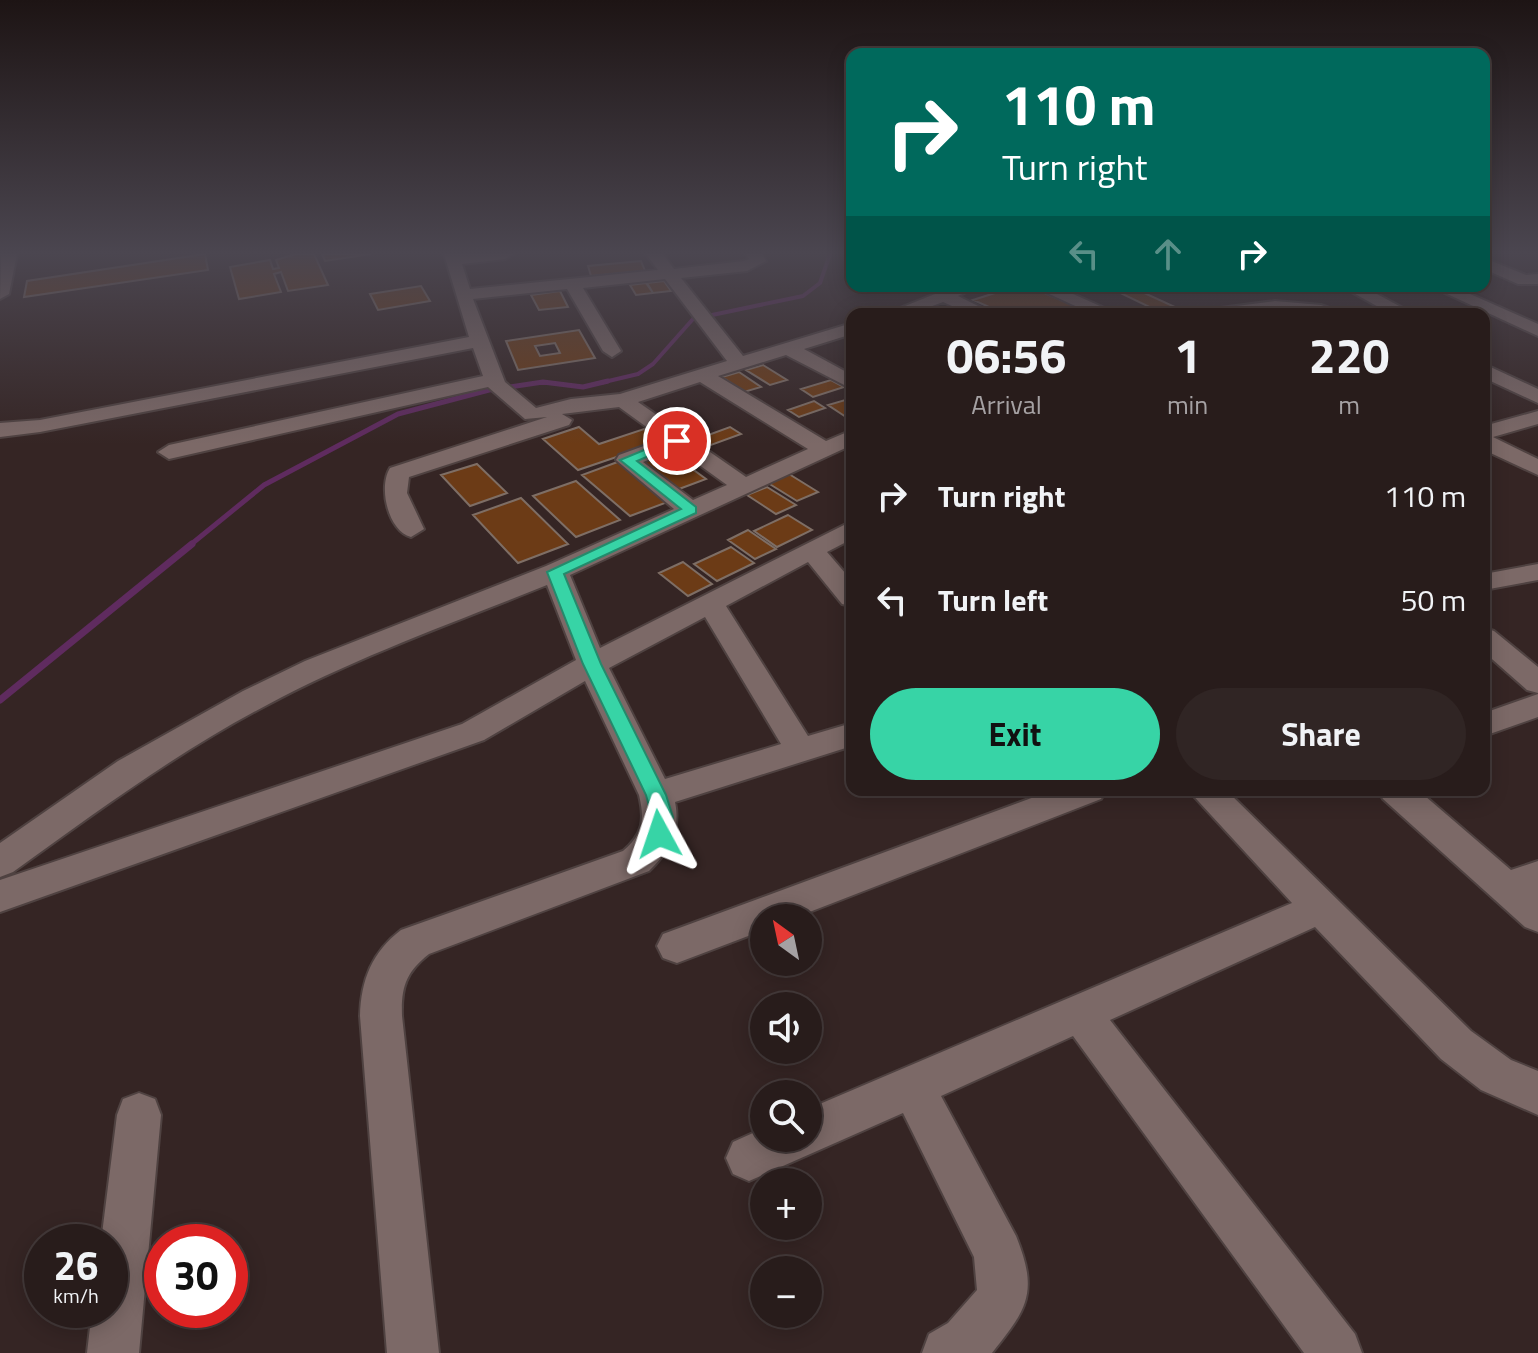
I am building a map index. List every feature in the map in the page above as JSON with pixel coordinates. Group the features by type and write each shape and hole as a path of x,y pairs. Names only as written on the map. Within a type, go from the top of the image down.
{"street":[{"path":"471,317 497,385 532,415 571,405 622,400 744,486"},
{"path":"592,317 612,351"},
{"path":"705,317 739,363"},
{"path":"1511,317 1534,327"},
{"path":"1490,329 1534,327"},
{"path":"411,529 395,493 398,473 846,330"},
{"path":"0,430 479,341"},
{"path":"790,349 846,380"},
{"path":"1490,373 1538,397"},
{"path":"702,375 824,449"},
{"path":"169,452 497,385"},
{"path":"246,386 260,433"},
{"path":"1490,431 1538,417"},
{"path":"0,862 130,770 254,698 316,668 555,572 846,440"},
{"path":"677,441 627,460 691,510"},
{"path":"1490,449 1538,468"},
{"path":"0,896 473,732 592,664 846,532"},
{"path":"811,550 846,591"},
{"path":"413,1353 381,1016 380,988 387,968 415,942 636,861 652,848 659,834 662,817 656,795 592,664 555,572"},
{"path":"1490,581 1538,572"},
{"path":"710,602 801,751"},
{"path":"1490,642 1538,683"},
{"path":"1490,723 1538,705"},
{"path":"656,795 846,736"},
{"path":"677,946 1021,800 1048,796"},
{"path":"1211,796 1456,1045 1496,1075 1538,1093"},
{"path":"1403,796 1522,882 1538,916"},
{"path":"822,1126 1320,908"},
{"path":"1080,1013 1336,1353"},
{"path":"913,1087 948,1148 998,1254 1003,1298 967,1342 948,1353"},
{"path":"113,1353 139,1115"},
{"path":"749,1158 762,1152"}],"building":[{"path":"579,330 595,358 518,370 506,341","holes":["555,343 560,353 540,356 535,346"]},
{"path":"763,365 787,380 770,385 746,370"},
{"path":"739,372 761,387 744,392 722,377"},
{"path":"831,380 844,387 813,397 801,389"},
{"path":"846,400 846,417 828,405"},
{"path":"814,401 825,408 799,417 788,410"},
{"path":"579,427 599,444 644,429 661,442 578,470 543,439"},
{"path":"730,427 741,434 711,445 700,438"},
{"path":"669,452 706,479 679,489 643,461"},
{"path":"623,460 673,500 630,516 582,475"},
{"path":"477,464 507,493 470,506 441,475"},
{"path":"789,474 818,492 797,501 768,483"},
{"path":"576,481 620,520 576,537 533,496"},
{"path":"767,487 796,505 776,514 747,495"},
{"path":"521,498 568,544 518,563 473,515"},
{"path":"788,515 812,530 777,547 754,531"},
{"path":"748,530 776,549 755,559 728,540"},
{"path":"731,547 754,563 717,581 694,564"},
{"path":"683,562 712,584 688,596 659,573"}],"waterway":[{"path":"600,383 638,374 653,364 693,319 702,317"},
{"path":"551,383 583,387 608,381"},
{"path":"189,546 264,485 398,414 489,390 536,383"},
{"path":"536,383 551,383"},
{"path":"536,383 551,383"},
{"path":"0,700 192,544"}],"route":[{"path":"659,834 662,817 656,795 592,664 555,572 691,510 627,460 677,441"}]}
